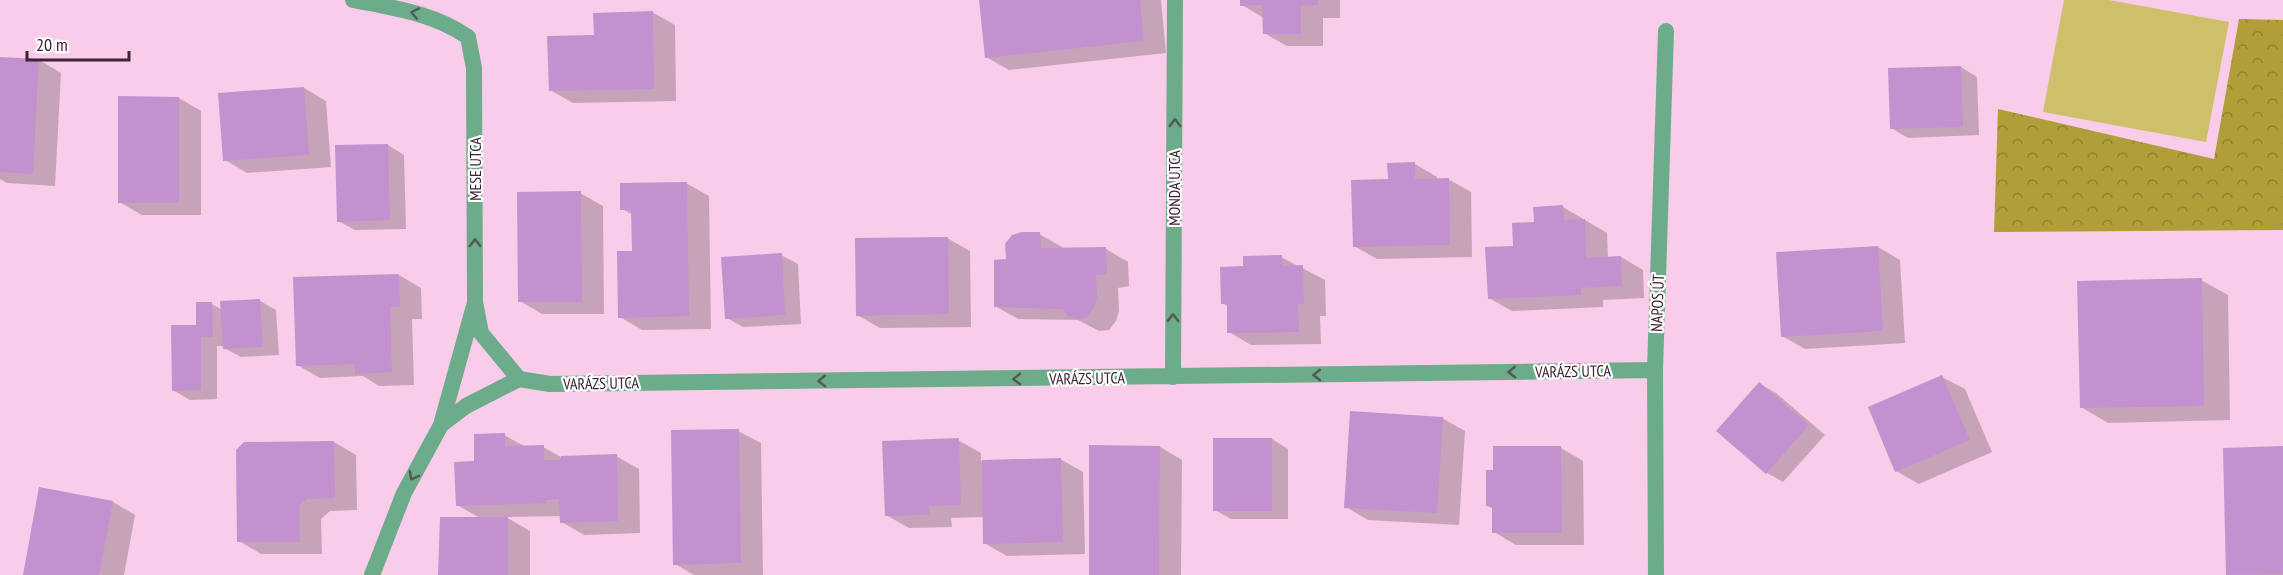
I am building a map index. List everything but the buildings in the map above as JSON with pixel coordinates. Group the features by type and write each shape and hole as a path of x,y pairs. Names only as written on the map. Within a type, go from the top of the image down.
{"street":[{"name":"MESE UTCA","path":"353,0 427,15 452,26 468,37 474,68 476,302 481,333 519,379 466,406 441,425"},
{"name":"MONDA UTCA","path":"1173,377 1175,0"},
{"name":"NAPOS ÚT","path":"1656,575 1654,370 1666,31"},
{"name":"MESE UTCA","path":"372,575 404,493 441,425 476,302"},
{"name":"VARÁZS UTCA","path":"519,379 550,384 1654,370"}],"shaded area":[{"path":"2064,0 2109,0 2229,22 2206,142 2043,112"}],"green space":[{"path":"2239,19 2283,20 2283,230 1994,232 1998,109 2214,159"}]}
